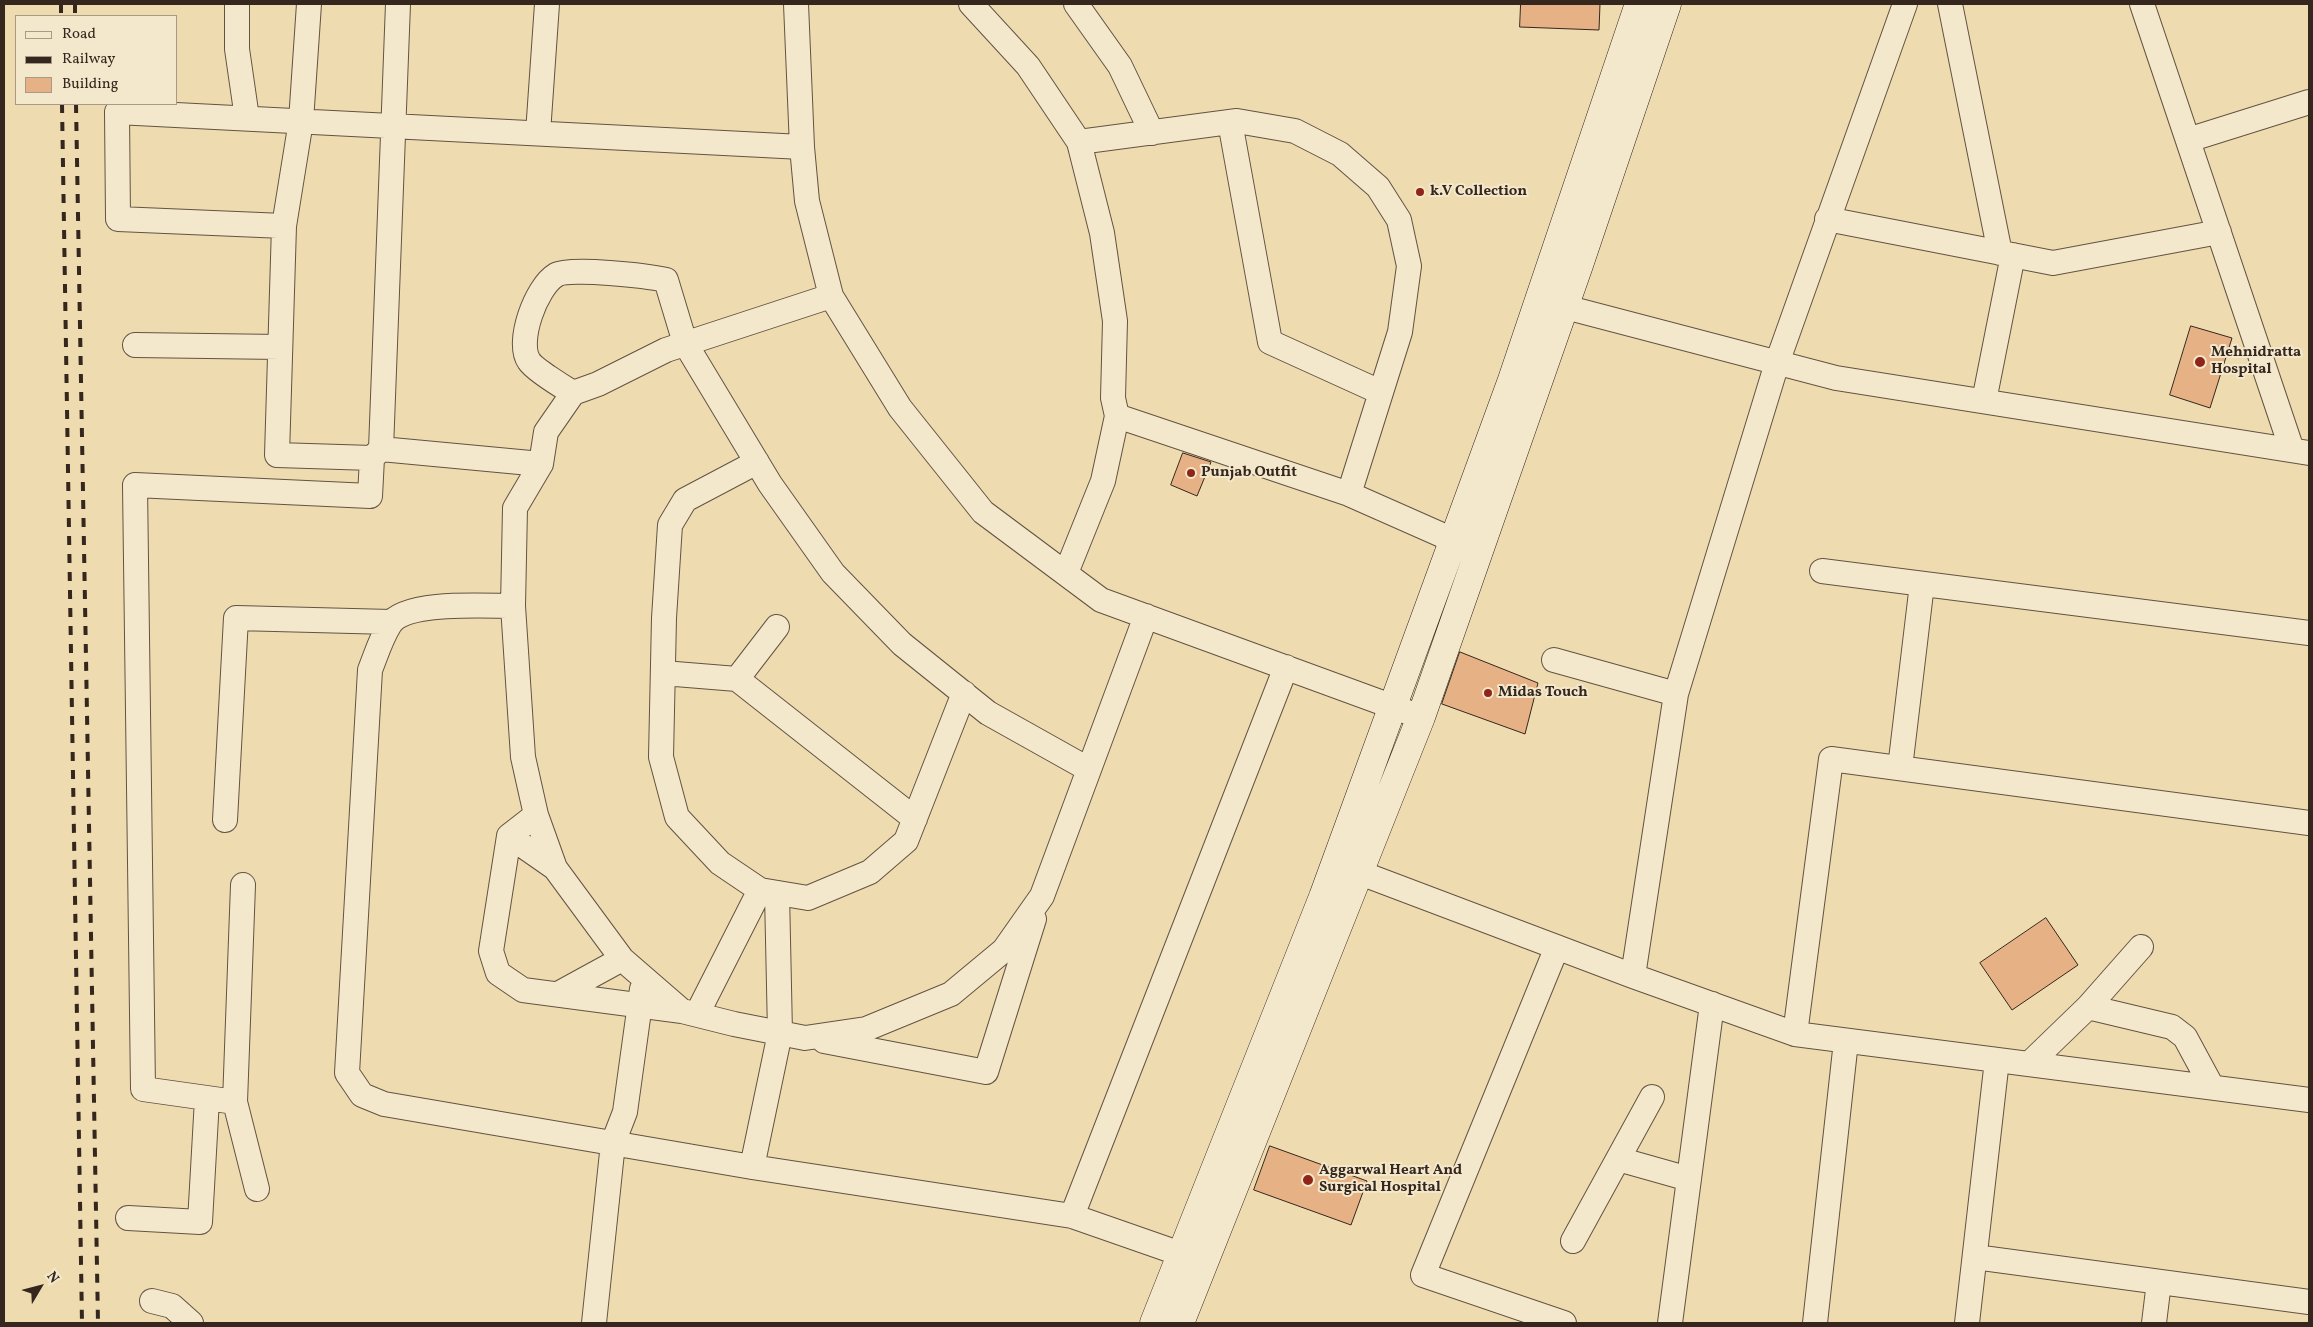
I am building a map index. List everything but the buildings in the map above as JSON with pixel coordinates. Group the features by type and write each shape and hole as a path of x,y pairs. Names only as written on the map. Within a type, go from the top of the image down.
{"main road":[{"path":"1154,1323 1181,1254 1348,868 1421,717 1552,304 1639,4"},
{"path":"1180,1323 1348,868 1393,707 1512,380 1552,304 1667,4"}],"street":[{"path":"237,4 237,49 247,118"},
{"path":"309,4 301,121 284,226 277,455 377,454 541,464"},
{"path":"235,1102 143,1089 135,485 370,496 377,454 394,125 398,4"},
{"path":"538,133 547,4"},
{"path":"796,4 802,148 807,201 832,296 900,408 983,512 1101,600 1421,717"},
{"path":"972,4 1028,66 1079,142 1102,233 1115,321 1113,398 1117,416 1102,481 1066,573"},
{"path":"1076,4 1120,66 1152,132"},
{"path":"1633,976 1676,694 1777,363 1905,4"},
{"path":"1950,4 2006,254 1984,401"},
{"path":"1552,304 1836,378 2301,452 2219,232 2142,4"},
{"path":"2188,140 2309,102"},
{"path":"284,226 118,219 117,112 176,107 247,118 802,148"},
{"path":"1079,142 1237,121 1295,130 1340,154 1378,187 1399,220 1409,266 1400,332 1350,494"},
{"path":"1230,122 1270,342 1380,392"},
{"path":"1827,220 2053,263 2219,232"},
{"path":"572,393 530,362 524,344 530,316 541,290 556,275 574,271 666,280 686,344 757,462 833,573 902,644 988,713 1088,769"},
{"path":"554,868 536,815 523,757 513,606 516,508 541,464 546,432 572,393 598,384 666,350 832,296"},
{"path":"135,345 280,347"},
{"path":"1117,416 1350,494 1453,540"},
{"path":"757,462 685,500 670,525 661,757 677,817 720,863 768,892 808,898 870,872 906,841 964,693"},
{"path":"1822,571 2309,633"},
{"path":"1900,768 1922,584"},
{"path":"513,606 450,605 406,612 391,622 370,670 347,1073 362,1095 384,1104 752,1167 1072,1216 1181,1254"},
{"path":"536,815 509,836 491,951 498,973 523,990 690,1012 780,1033 986,1072 1042,896 1146,616"},
{"path":"225,820 236,618 391,622"},
{"path":"737,679 777,628"},
{"path":"1554,660 1676,694"},
{"path":"1072,1216 1286,667"},
{"path":"663,673 737,679 914,819"},
{"path":"1795,1034 1831,759 2309,823"},
{"path":"509,836 554,868 622,959 690,1012"},
{"path":"1348,868 1633,976 1795,1034 2309,1100"},
{"path":"243,885 235,1102 257,1189"},
{"path":"690,1012 768,892"},
{"path":"752,1167 780,1033 768,892"},
{"path":"805,1038 866,1029 951,994 1004,950 1042,896"},
{"path":"1557,947 1423,1275 1564,1323"},
{"path":"2029,1064 2088,1007 2141,947"},
{"path":"558,994 622,959"},
{"path":"594,1323 613,1143 625,1112 643,977"},
{"path":"1670,1323 1712,1004"},
{"path":"2088,1007 2172,1027 2185,1037 2212,1087"},
{"path":"1814,1323 1846,1040"},
{"path":"1967,1323 1997,1060"},
{"path":"1573,1241 1652,1097"},
{"path":"128,1218 200,1222 207,1098"},
{"path":"1618,1159 1689,1180"},
{"path":"1975,1257 2309,1302"},
{"path":"2154,1323 2160,1282"},
{"path":"152,1301 172,1306 191,1323"}],"railway":[{"path":"61,4 61,15"},
{"path":"75,4 75,15"},
{"path":"62,105 82,1323"},
{"path":"76,105 98,1323"}],"place":[{"name":"k.V Collection","path":"1420,192"},
{"name":"Mehnidratta Hospital","path":"2200,362"},
{"name":"Punjab Outfit","path":"1191,473"},
{"name":"Midas Touch","path":"1488,693"},
{"name":"Aggarwal Heart And Surgical Hospital","path":"1308,1180"}]}
